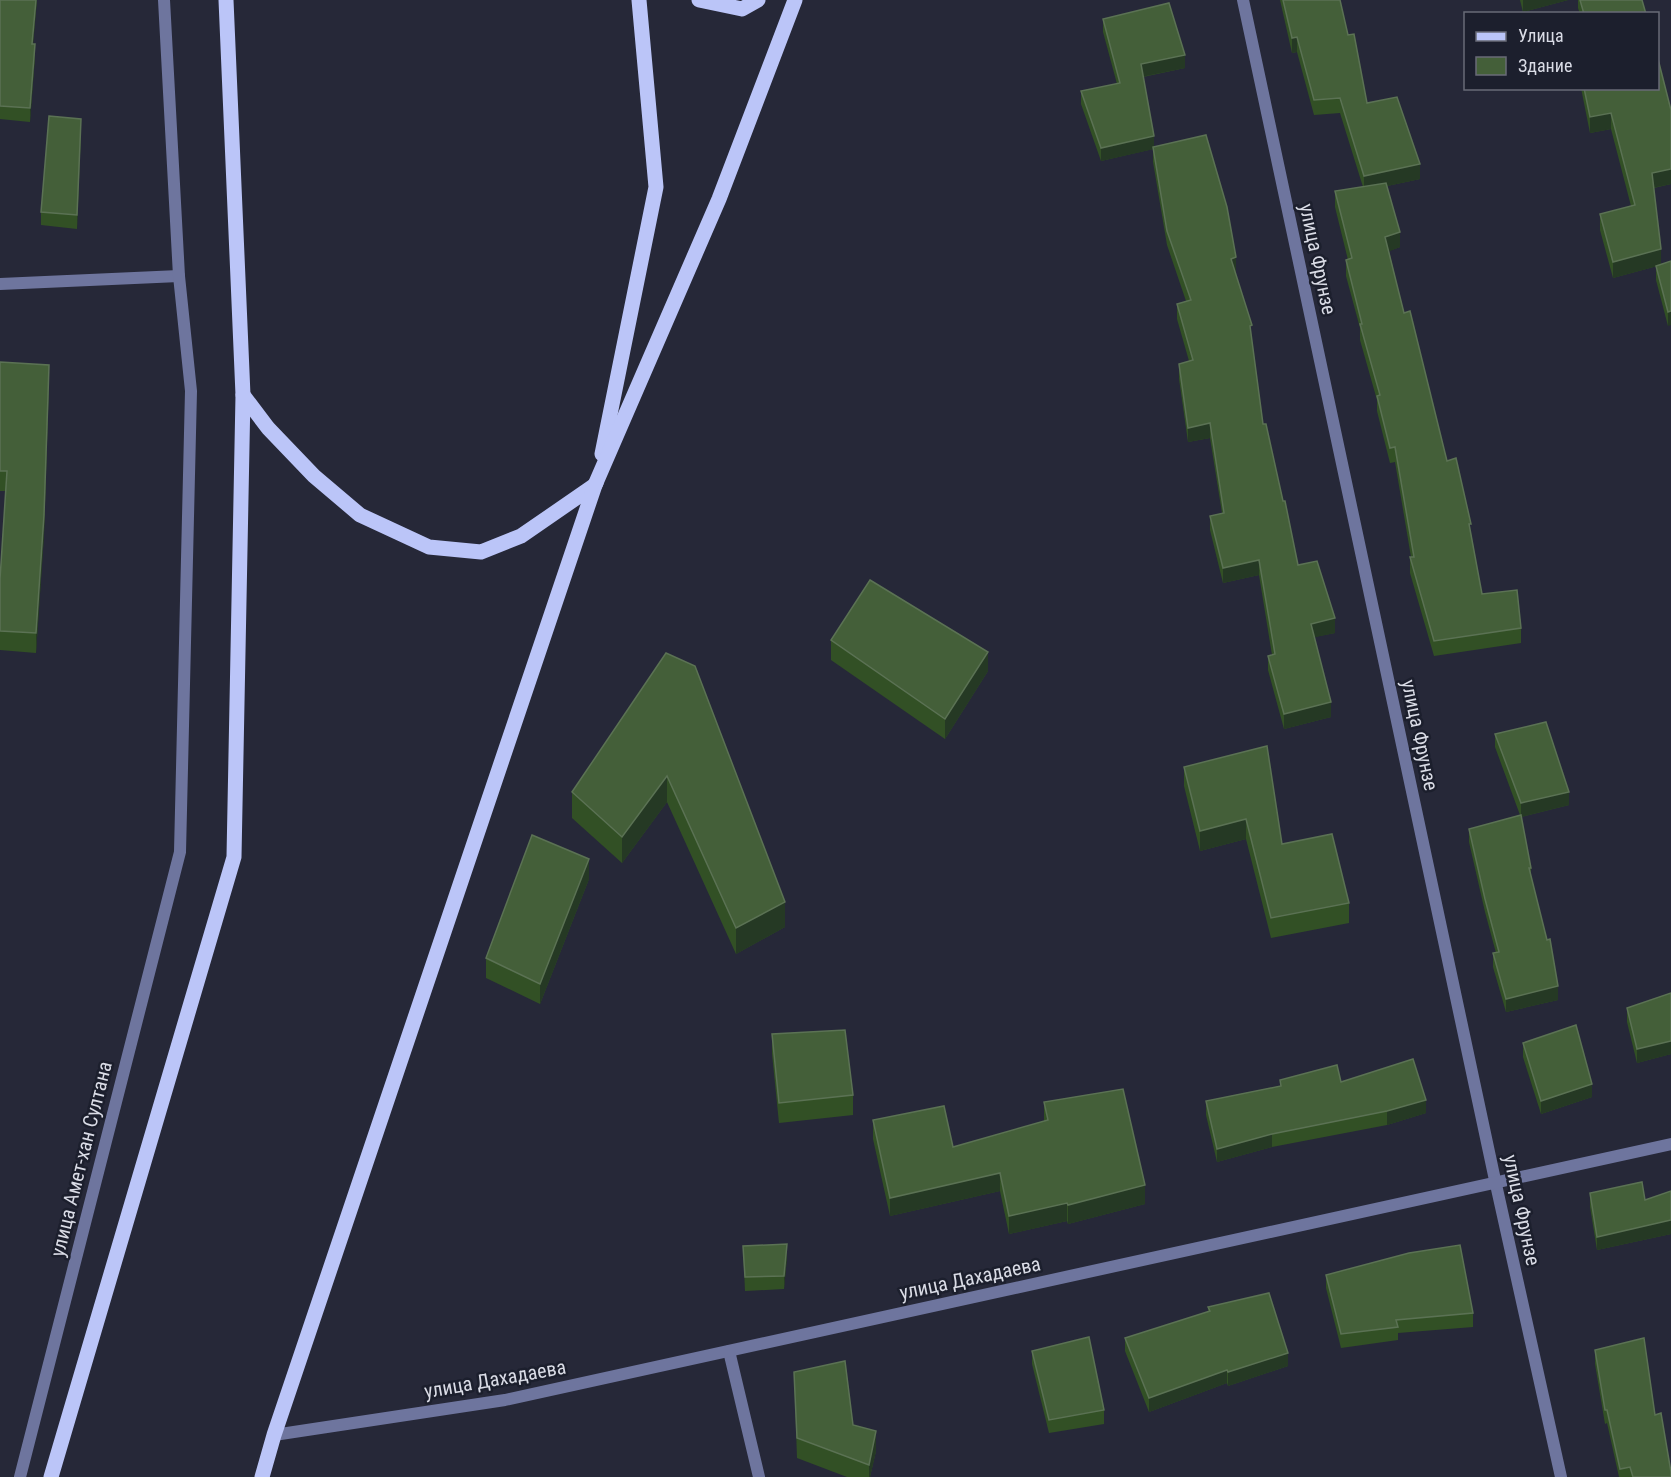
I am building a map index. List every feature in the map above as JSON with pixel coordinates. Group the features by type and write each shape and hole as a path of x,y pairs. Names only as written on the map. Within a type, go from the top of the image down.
{"main road":[{"path":"243,395 268,428 314,476 360,515 429,548 481,552 521,536 596,485 656,188 639,0"},
{"path":"699,0 742,9 758,0"},
{"path":"262,1477 274,1435 596,485 719,199 795,0"},
{"path":"51,1477 234,857 243,395 226,1"}],"street":[{"name":"улица Амет-хан Султана","path":"20,1477 180,852 191,391 179,276 165,0"},
{"name":"улица Фрунзе","path":"1243,0 1496,1184 1561,1477"},
{"path":"0,284 179,276"},
{"name":"улица Дахадаева","path":"274,1435 505,1400 1671,1144"},
{"path":"729,1351 759,1477"}],"building":[{"path":"0,0 36,0 30,108 0,106"},
{"path":"1283,0 1340,0 1348,35 1354,34 1367,103 1397,97 1420,164 1364,176 1340,98 1314,100 1297,37 1292,38"},
{"path":"1580,0 1642,0 1645,12 1583,12"},
{"path":"1169,3 1185,55 1141,64 1154,136 1101,148 1081,91 1120,83 1103,19"},
{"path":"1659,63 1671,110 1671,169 1652,173 1661,249 1613,262 1600,214 1635,205 1611,113 1590,117 1584,90 1659,90"},
{"path":"49,116 81,119 77,215 41,212"},
{"path":"1206,135 1227,207 1236,257 1231,259 1252,325 1250,326 1263,424 1266,424 1298,565 1317,561 1335,618 1311,624 1331,702 1284,714 1268,656 1275,654 1259,560 1223,568 1210,516 1224,513 1210,423 1188,428 1179,364 1193,360 1177,304 1191,300 1167,231 1153,147"},
{"path":"1386,183 1400,232 1385,237 1404,313 1410,311 1447,461 1456,458 1471,524 1469,524 1482,594 1517,590 1521,628 1434,641 1410,557 1414,557 1395,447 1390,448 1377,396 1380,395 1360,324 1362,324 1346,260 1352,258 1335,191"},
{"path":"1671,261 1671,311 1668,312 1656,266"},
{"path":"0,362 49,365 44,515 36,633 0,631 0,579 7,471 0,471"},
{"path":"870,580 988,652 945,719 831,640"},
{"path":"666,653 695,666 785,902 736,928 667,776 622,837 572,792"},
{"path":"1546,722 1569,792 1521,803 1495,734"},
{"path":"1267,746 1282,844 1332,834 1349,903 1271,918 1246,819 1200,831 1184,767"},
{"path":"1521,815 1531,868 1529,868 1547,940 1550,939 1558,986 1506,999 1493,953 1499,952 1469,829"},
{"path":"532,835 589,859 540,984 486,958"},
{"path":"1671,993 1671,1041 1637,1049 1627,1008"},
{"path":"1576,1025 1592,1084 1541,1101 1523,1043"},
{"path":"845,1030 853,1095 779,1103 772,1034"},
{"path":"1413,1059 1426,1100 1387,1111 1272,1134 1217,1149 1206,1101 1281,1086 1280,1080 1337,1065 1341,1082"},
{"path":"1123,1089 1145,1185 1068,1205 1067,1203 1009,1216 1000,1173 890,1198 873,1120 944,1106 953,1147 1048,1120 1044,1102"},
{"path":"1642,1182 1645,1200 1671,1191 1671,1220 1597,1237 1590,1193"},
{"path":"787,1244 784,1276 745,1277 743,1246"},
{"path":"1460,1245 1473,1313 1396,1320 1398,1327 1341,1334 1326,1275 1409,1253"},
{"path":"1269,1293 1288,1353 1228,1372 1227,1370 1149,1398 1125,1338 1210,1311 1208,1307"},
{"path":"1089,1337 1104,1410 1049,1420 1032,1351"},
{"path":"1644,1338 1655,1415 1661,1413 1671,1477 1633,1477 1630,1467 1620,1469 1607,1410 1605,1410 1595,1350"},
{"path":"845,1361 853,1425 876,1431 869,1465 797,1438 794,1372"}]}
